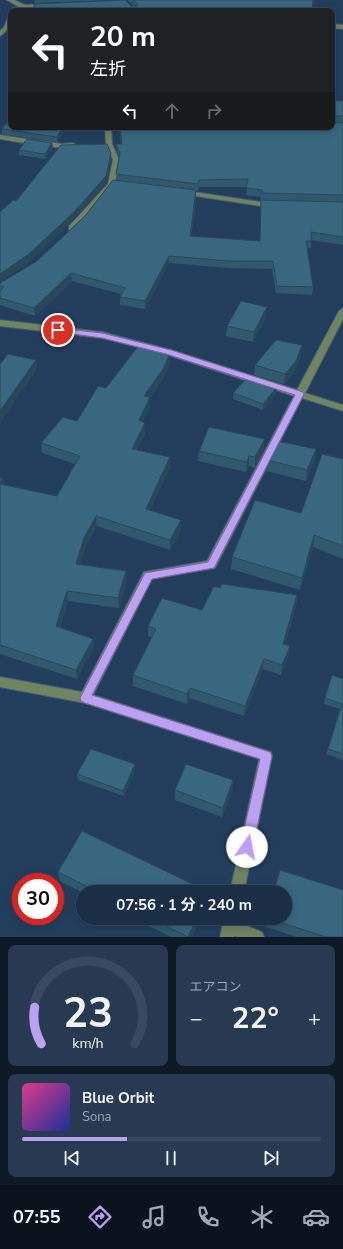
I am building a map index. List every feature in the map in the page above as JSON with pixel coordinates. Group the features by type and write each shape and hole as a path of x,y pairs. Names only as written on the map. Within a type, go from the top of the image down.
{"street":[{"path":"10,0 24,7"},
{"path":"20,8 56,6"},
{"path":"0,34 8,24"},
{"path":"65,235 115,184 116,160 109,144 108,130"},
{"path":"0,137 62,146 78,145"},
{"path":"102,145 109,144"},
{"path":"177,191 262,204 284,204"},
{"path":"85,698 148,575 211,566 343,311"},
{"path":"0,323 102,335 168,352 343,408"},
{"path":"0,682 85,698 266,756 238,885"},
{"path":"229,927 257,937"}],"building":[{"path":"125,0 131,6 137,6 138,4 134,0 313,0 312,8 34,8 34,4"},
{"path":"335,100 343,101 343,116 335,116"},
{"path":"8,121 8,130 2,129"},
{"path":"335,122 343,123 343,195 262,193 262,190 246,188 248,179 199,180 198,184 116,174 120,153 116,144 122,144 120,130 335,130"},
{"path":"9,130 61,130 57,137"},
{"path":"27,139 52,143 45,154 19,150"},
{"path":"107,144 111,153 106,176 76,210 29,254 0,274 0,212 13,200 16,201 61,145"},
{"path":"113,180 196,190 190,236 260,241 261,200 343,202 343,237 311,232 311,241 306,241 313,287 277,286 273,261 229,261 169,256 145,301 120,297 125,288 71,273 34,308 0,298 0,291 4,287 0,286 0,283 37,261 85,216"},
{"path":"241,301 267,307 254,332 227,326"},
{"path":"276,340 302,345 296,361 285,374 255,365"},
{"path":"139,345 170,354 163,369 144,396 150,397 139,420 145,423 132,449 170,457 146,509 181,520 170,540 96,516 84,538 76,564 126,571 118,598 67,591 56,626 93,639 76,670 0,645 0,484 57,496 80,456 41,443 63,417 77,421 98,386 106,388"},
{"path":"8,354 36,360 0,411 0,364"},
{"path":"248,377 278,386 263,404 233,393"},
{"path":"209,427 265,439 255,457 249,456 247,462 199,451"},
{"path":"277,441 316,449 307,470 267,460"},
{"path":"322,454 343,459 343,546 314,535 302,578 232,557 255,500 301,513"},
{"path":"222,584 297,595 283,644 290,646 282,665 264,659 245,706 190,688 187,694 133,675 156,629 148,626 162,598 202,610 214,586 220,588"},
{"path":"332,675 343,679 343,754 328,749 342,704 325,698"},
{"path":"91,749 135,764 123,791 77,774"},
{"path":"186,764 233,780 223,808 175,790"},
{"path":"82,831 194,885 84,885 64,875 64,873 58,872"},
{"path":"280,870 343,890 343,937 326,937 289,925 292,925 292,885 276,885"},
{"path":"164,925 194,925 188,937"}],"route":[{"path":"58,330 102,335 168,352 300,394 211,566 148,575 85,698 266,756 247,847"}]}
